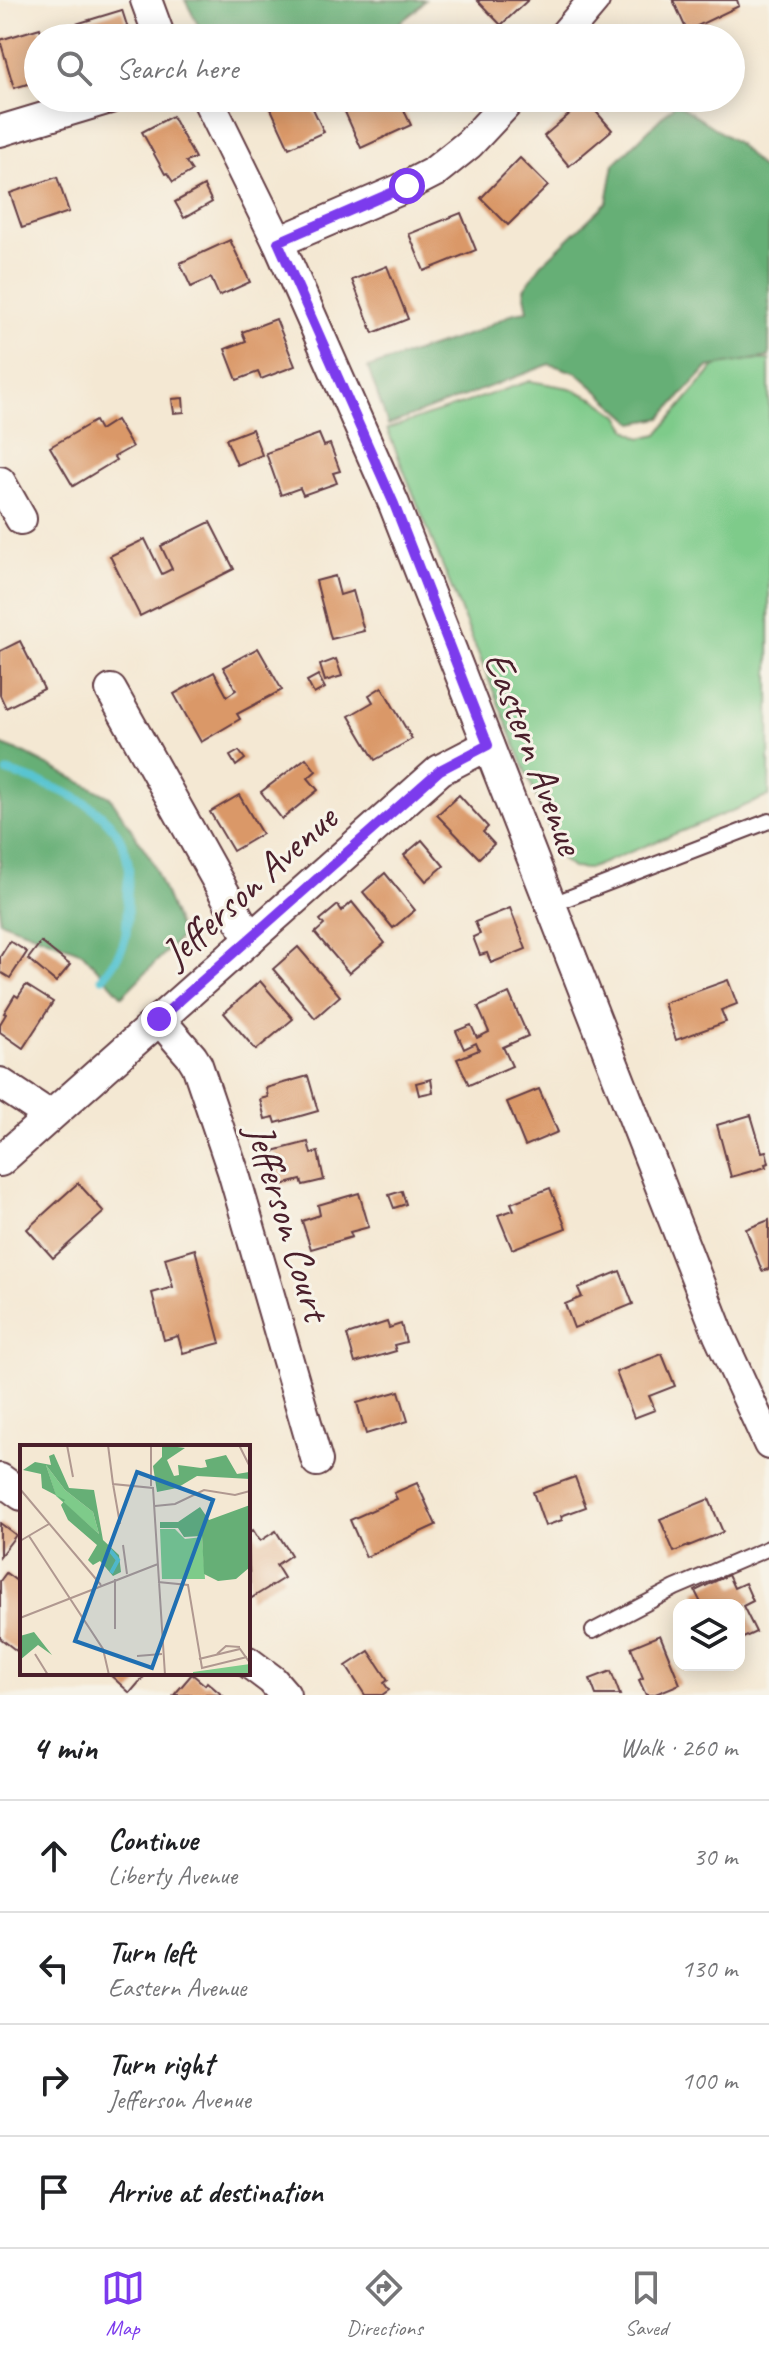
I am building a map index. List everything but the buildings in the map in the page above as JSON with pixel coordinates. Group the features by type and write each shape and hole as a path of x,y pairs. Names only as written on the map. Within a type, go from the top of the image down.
{"street":[{"path":"146,0 155,24"},
{"path":"574,24 594,0"},
{"path":"0,131 63,112"},
{"name":"Eastern Avenue","path":"214,112 278,242 394,504 727,1356 769,1444"},
{"path":"278,242 434,172 469,144 499,112"},
{"path":"0,482 21,519"},
{"path":"111,690 250,939"},
{"name":"Jefferson Avenue","path":"0,1161 440,770 488,745"},
{"name":"Jefferson Court","path":"159,1019 197,1065 233,1171 317,1461"},
{"path":"0,1083 50,1116"},
{"path":"0,1479 20,1494"},
{"path":"250,1664 272,1680 285,1695"}],"lane":[{"path":"550,905 769,821"},
{"path":"593,1631 675,1588 769,1548"}],"green space":[{"path":"185,0 425,0 398,24 198,24"},
{"path":"667,112 690,112 737,143 769,176 769,357 708,367 661,418 634,423 577,373 550,364 388,425 368,368 473,333 514,313 528,311 524,289 541,265 607,202 614,164"},
{"path":"730,359 769,360 769,796 588,869 572,868 562,860 387,429 530,381 570,388 595,399 619,416 628,430 641,438 658,434 714,367"},
{"path":"0,744 110,797 151,859 182,936 122,996 82,952 0,921"}],"waterway":[{"path":"8,772 82,801 112,826 122,843 129,867 126,933 117,958 102,978"}],"route":[{"path":"159,1019 440,770 488,745 394,504 278,242 407,186"}]}
